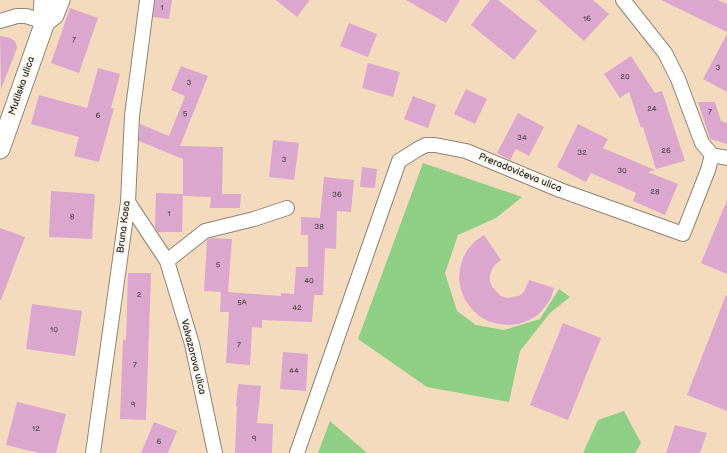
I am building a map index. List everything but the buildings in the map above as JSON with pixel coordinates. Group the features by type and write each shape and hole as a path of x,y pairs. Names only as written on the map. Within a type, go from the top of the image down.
{"main road":[{"name":"Mutilska ulica","path":"44,0 43,15 45,22"},
{"name":"Mutilska ulica","path":"0,150 45,22 54,15 60,0"}],"street":[{"name":"Bruna Kosa","path":"93,453 128,202 132,116 147,0"},
{"path":"623,0 665,53 678,79 702,142 712,155 727,158"},
{"path":"0,21 17,16 26,16 45,22"},
{"name":"Preradovićeva ulica","path":"297,453 399,160 418,148 426,145 435,145 466,151 560,190 683,234 708,170 712,155"},
{"name":"Valvazorova ulica","path":"128,202 166,262 192,344 215,453"},
{"path":"166,262 205,231 254,219 287,208"}],"green space":[{"path":"423,163 522,197 496,218 458,235 445,273 457,311 476,325 504,330 540,319 559,289 570,297 550,313 520,351 509,402 427,387 358,339"},
{"path":"624,411 641,443 635,453 583,453 598,420"},
{"path":"330,421 367,453 318,453"}]}
